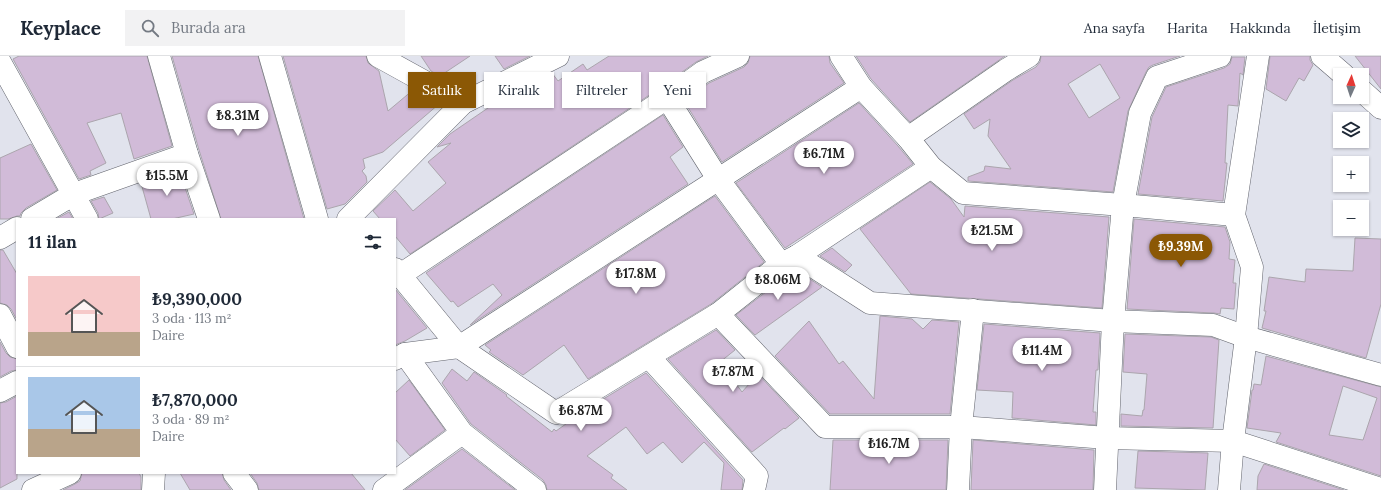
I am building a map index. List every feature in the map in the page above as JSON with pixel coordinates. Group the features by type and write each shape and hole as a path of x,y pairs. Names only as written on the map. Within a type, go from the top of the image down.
{"street":[{"path":"159,56 209,218"},
{"path":"270,56 316,218"},
{"path":"378,56 408,73"},
{"path":"691,72 699,64 738,56"},
{"path":"841,56 861,87 908,138 931,167 963,193 1234,215"},
{"path":"908,138 1002,63 1029,56"},
{"path":"1105,490 1113,321 1123,205 1140,113 1157,77 1220,56"},
{"path":"1229,490 1233,441 1246,337 1252,267 1234,215 1258,56"},
{"path":"476,96 552,57"},
{"path":"1326,57 1337,68"},
{"path":"0,62 86,218"},
{"path":"535,490 462,433 400,357 459,347 861,87"},
{"path":"1369,97 1381,108"},
{"path":"354,217 458,108"},
{"path":"651,108 397,272 459,347 556,413 718,314 789,260 931,167"},
{"path":"673,108 718,179 789,260 870,303 1113,321 1213,325 1246,337 1381,375"},
{"path":"34,218 74,194 188,154"},
{"path":"0,238 16,229"},
{"path":"958,490 961,427 973,310"},
{"path":"718,314 825,427 961,427 1107,438 1233,441 1381,489"},
{"path":"0,315 16,345"},
{"path":"649,357 758,476 754,490"},
{"path":"0,391 16,383"},
{"path":"384,490 462,433"},
{"path":"33,490 68,474"},
{"path":"153,490 154,474"},
{"path":"235,474 246,490"}],"building":[{"path":"19,56 147,56 172,146 134,159 121,113 87,123 106,163 90,171 91,175 79,179 13,59"},
{"path":"172,56 258,56 304,218 221,218"},
{"path":"283,56 366,56 368,63 379,71 388,111 408,94 408,108 434,108 383,152 363,159 365,168 362,171 366,176 367,182 345,204 327,209"},
{"path":"421,56 470,56 446,72 431,71"},
{"path":"495,56 530,56 504,69"},
{"path":"609,56 708,56 696,62 682,72 649,72 649,95 641,101 641,72 571,72 583,64 587,70"},
{"path":"750,56 829,56 830,63 844,83 722,162 688,108 706,108 706,85 744,67 748,63"},
{"path":"856,56 1005,56 910,122 871,79"},
{"path":"1041,56 1180,56 1153,65 1149,67 1146,72 1128,111 1113,192 968,181 968,177 984,171 985,166 1011,169 988,136 990,119 974,129 964,114 1013,80 1036,67 1040,62","holes":["1100,64 1120,98 1089,118 1068,84"]},
{"path":"1270,56 1310,56 1310,60 1313,65 1304,81 1299,78 1286,101 1266,89"},
{"path":"1355,56 1381,56 1381,89 1369,74 1369,68 1364,68"},
{"path":"1232,57 1245,57 1243,75 1240,73 1238,106 1228,105 1225,163 1227,163 1223,201 1138,194 1152,117 1166,87 1224,68 1230,64"},
{"path":"554,76 558,81 562,78 562,108 630,108 410,254 396,237 396,218 379,218 373,211 395,190 413,211 446,183 428,162 451,143 437,147 450,134 488,108 554,108"},
{"path":"859,103 913,164 785,248 736,183"},
{"path":"663,115 683,147 670,157 688,184 470,325 502,295 493,284 458,307 453,301 451,302 426,273"},
{"path":"31,144 57,190 26,208 20,216 0,219 0,158"},
{"path":"179,170 194,214 176,218 151,218 141,183"},
{"path":"930,182 951,199 964,217 965,206 1109,217 1102,308 911,294 860,229"},
{"path":"715,196 764,262 711,304 588,379 564,345 523,375 489,352 491,350 485,345"},
{"path":"104,197 113,213 99,218 98,213 91,201"},
{"path":"69,212 72,218 58,218"},
{"path":"1134,219 1225,227 1230,242 1229,259 1235,260 1233,283 1236,283 1234,309 1221,308 1220,314 1127,309"},
{"path":"1355,238 1381,239 1381,304 1366,358 1262,328 1266,311 1264,311 1269,277 1305,282 1306,269 1353,271"},
{"path":"832,248 852,265 845,272 820,256"},
{"path":"0,250 3,250 16,272 16,318 7,305 0,303"},
{"path":"796,270 822,287 755,335 736,315"},
{"path":"396,290 427,328 396,345"},
{"path":"880,316 912,319 923,329 932,320 959,322 950,414 830,414 775,356 809,321 839,364 843,361 874,399"},
{"path":"984,324 1100,333 1098,370 1096,370 1093,412 1096,412 1096,425 1012,418 1013,392 977,390"},
{"path":"716,330 735,350 720,362 742,392 758,374 799,418 752,452 668,359"},
{"path":"1125,334 1211,337 1219,340 1213,428 1121,426 1121,414 1142,416 1144,410 1147,374 1123,372"},
{"path":"0,342 6,353 10,357 16,359 16,370 0,377"},
{"path":"1266,356 1381,387 1381,476 1276,442 1281,433 1247,428 1252,390 1254,384 1261,385","holes":["1343,386 1377,398 1363,440 1329,435"]},
{"path":"452,369 467,381 474,372 507,395 506,396 552,432 554,429 556,431 587,409 646,373 743,480 742,490 721,490 724,463 704,442 682,463 663,442 647,454 626,427 587,456 613,475 611,478 627,490 547,490 543,480 471,424 442,383"},
{"path":"409,380 445,430 410,456 396,440 396,392"},
{"path":"16,397 17,479 0,488 0,403 6,402"},
{"path":"833,440 948,440 946,490 830,490"},
{"path":"973,440 1094,450 1093,490 971,490"},
{"path":"462,449 515,490 405,490"},
{"path":"1138,451 1208,453 1205,490 1135,488"},
{"path":"1264,464 1344,490 1257,490 1258,476"},
{"path":"82,474 140,474 141,477 141,490 63,490 80,481"},
{"path":"181,474 222,474 224,480 231,490 190,490"},
{"path":"251,474 352,474 365,490 259,490 257,483"}]}
